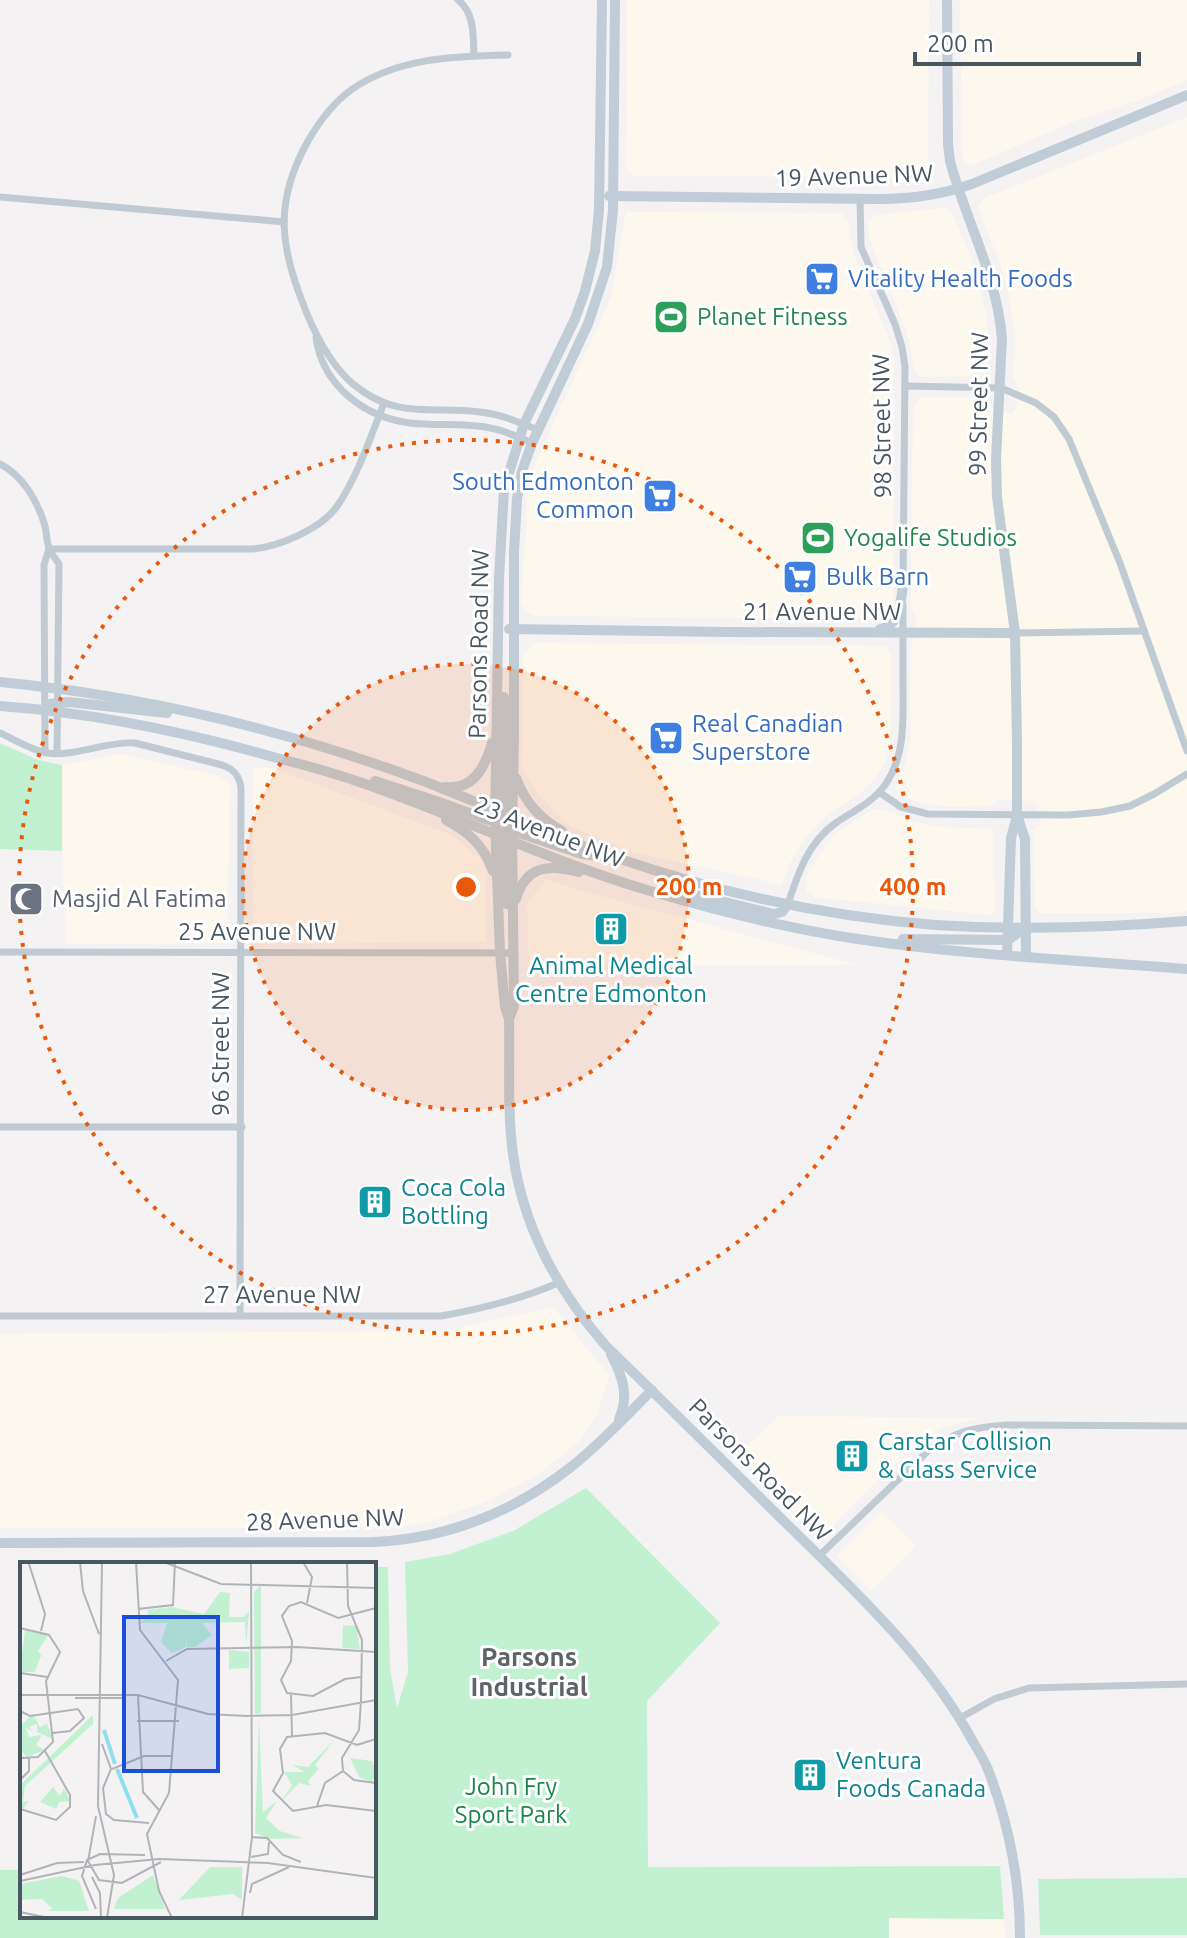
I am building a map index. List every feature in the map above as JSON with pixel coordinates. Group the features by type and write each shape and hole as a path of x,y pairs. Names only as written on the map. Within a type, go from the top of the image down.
{"main road":[{"name":"Parsons Road NW","path":"509,1019 514,1006 514,925 503,826 497,728 504,489 524,424 581,305 595,251 599,196 602,0"},
{"name":"Parsons Road NW","path":"615,0 611,242 603,282 588,324 532,443 522,471 517,499 514,736 503,826 498,914 505,1007 509,1019 511,1123 516,1172 542,1252 558,1283 587,1324 904,1644 960,1718 989,1770 1011,1844 1020,1938"},
{"name":"99 Street NW","path":"947,0 950,161 987,264 1001,321 997,497 1015,633 1017,816 1011,838 1007,955"},
{"name":"19 Avenue NW","path":"599,196 860,199 935,195 959,189 1187,95"},
{"path":"854,632 891,626 898,614 903,586"},
{"name":"21 Avenue NW","path":"499,629 1015,633"},
{"path":"498,674 504,700 503,826 507,922 513,949"},
{"name":"23 Avenue NW","path":"0,682 44,690 57,699 136,723 216,740 337,774"},
{"name":"23 Avenue NW","path":"0,706 44,709 57,699 147,703 202,714 333,750 435,786 503,826 639,888 763,921 852,938 1026,957 1187,969"},
{"path":"435,786 458,787 473,779 486,762 497,728"},
{"path":"514,736 517,779 530,805 545,821 594,850"},
{"path":"337,774 384,783 582,854 619,859"},
{"path":"337,774 441,817 473,837 484,850 492,868 498,914"},
{"name":"99 Street NW","path":"1017,816 1025,839 1026,957"},
{"name":"23 Avenue NW","path":"503,826 788,904 897,921 1008,928 1187,921"},
{"path":"514,925 515,900 520,888 529,875 550,867 639,888 688,893 774,914 782,912 788,904"},
{"path":"852,938 1008,940 1025,928"},
{"path":"606,1346 619,1370 625,1394 623,1410 614,1427"},
{"name":"28 Avenue NW","path":"0,1543 373,1542 427,1536 466,1525 520,1501 572,1466 652,1390"}],"street":[{"path":"458,0 466,7 473,24 474,56"},
{"path":"508,55 404,65 351,90 331,107 313,132 296,165 286,198 284,222 290,269 316,335 331,360 353,384 384,403 412,410 484,412 538,430"},
{"path":"0,197 284,222"},
{"name":"98 Street NW","path":"788,904 802,864 817,840 879,792 893,770 902,739 904,357 899,336 861,247 860,199"},
{"path":"316,335 318,351 340,390 365,409 406,422 486,427 532,443"},
{"path":"905,386 1001,388 1036,403 1054,417 1069,439 1120,563 1187,751"},
{"path":"49,549 252,549 269,548 290,540 313,528 337,508 384,403"},
{"path":"0,464 10,469 30,492 45,525 49,549 59,564 57,753 45,752 0,733"},
{"path":"45,752 44,565 49,549"},
{"name":"21 Avenue NW","path":"1015,633 1144,631"},
{"name":"96 Street NW","path":"57,753 135,743 229,767 236,774 241,789 240,1315"},
{"path":"879,792 901,807 928,814 1068,815 1121,808 1146,799 1187,774"},
{"name":"25 Avenue NW","path":"0,952 500,953 513,949"},
{"path":"0,1127 242,1127"},
{"name":"27 Avenue NW","path":"0,1316 441,1316 477,1310 558,1283"},
{"path":"819,1556 929,1450 965,1430 1007,1425 1187,1426"},
{"path":"960,1718 991,1701 1029,1688 1187,1684"}],"shaded area":[{"path":"627,0 929,0 928,165 912,177 632,176 626,167"},
{"path":"960,0 1187,0 1187,80 1077,120 970,166 964,161 962,148"},
{"path":"1187,117 1187,911 1041,913 1035,907 1033,830 1041,824 1037,804 1033,801 998,799 993,806 949,807 920,803 898,795 895,787 906,763 911,732 911,655 916,618 911,607 914,406 922,397 978,398 984,405 1012,414 1017,408 1019,387 1013,378 1015,341 1012,312 999,260 978,208 982,199"},
{"path":"945,208 951,212 972,259 987,319 989,367 981,376 920,377 915,370 907,333 869,238 868,221 875,215"},
{"name":"South Edmonton Common","path":"626,212 841,213 848,220 857,263 891,344 895,369 891,394 894,401 893,614 885,619 537,616 526,611 521,602 528,491 537,459 611,298"},
{"path":"534,643 886,646 891,654 891,741 885,761 861,793 823,818 806,837 790,863 781,886 635,853 569,826 539,795 522,769 523,654"},
{"path":"122,754 218,776 230,785 227,943 66,944 62,765"},
{"path":"253,768 272,768 452,835 479,857 486,872 485,942 253,944"},
{"path":"874,809 942,827 993,829 995,912 990,915 815,897 806,891 806,875 830,839"},
{"path":"546,879 857,965 529,966 527,904"},
{"path":"553,1307 609,1375 597,1415 580,1441 537,1475 485,1502 426,1523 379,1528 0,1528 0,1334 444,1331"},
{"path":"779,1416 978,1418 940,1429 914,1445 820,1538 737,1455"},
{"path":"881,1512 916,1546 871,1591 837,1556"},
{"path":"889,1918 1004,1919 1005,1938 889,1938"}],"green space":[{"path":"0,743 38,760 62,765 62,851 0,849"},
{"name":"John Fry Sport Park","path":"586,1488 720,1623 647,1701 648,1867 1000,1866 1004,1919 889,1918 889,1938 0,1938 0,1870 20,1870 20,1918 376,1918 376,1567 388,1567 390,1669 397,1708 408,1672 405,1562 450,1554 513,1531"},
{"path":"1187,1878 1187,1935 1040,1935 1038,1879"}],"place":[{"name":"Vitality Health Foods","path":"822,279"},
{"name":"Planet Fitness","path":"671,317"},
{"name":"South Edmonton Common","path":"660,496"},
{"name":"Yogalife Studios","path":"818,538"},
{"name":"Bulk Barn","path":"800,577"},
{"name":"Real Canadian Superstore","path":"666,738"},
{"name":"Masjid Al Fatima","path":"26,899"},
{"name":"Animal Medical Centre Edmonton","path":"611,929"},
{"name":"Coca Cola Bottling","path":"375,1202"},
{"name":"Carstar Collision & Glass Service","path":"852,1456"},
{"name":"Ventura Foods Canada","path":"810,1775"}],"district":[{"name":"Parsons Industrial","path":"529,1672"}]}
